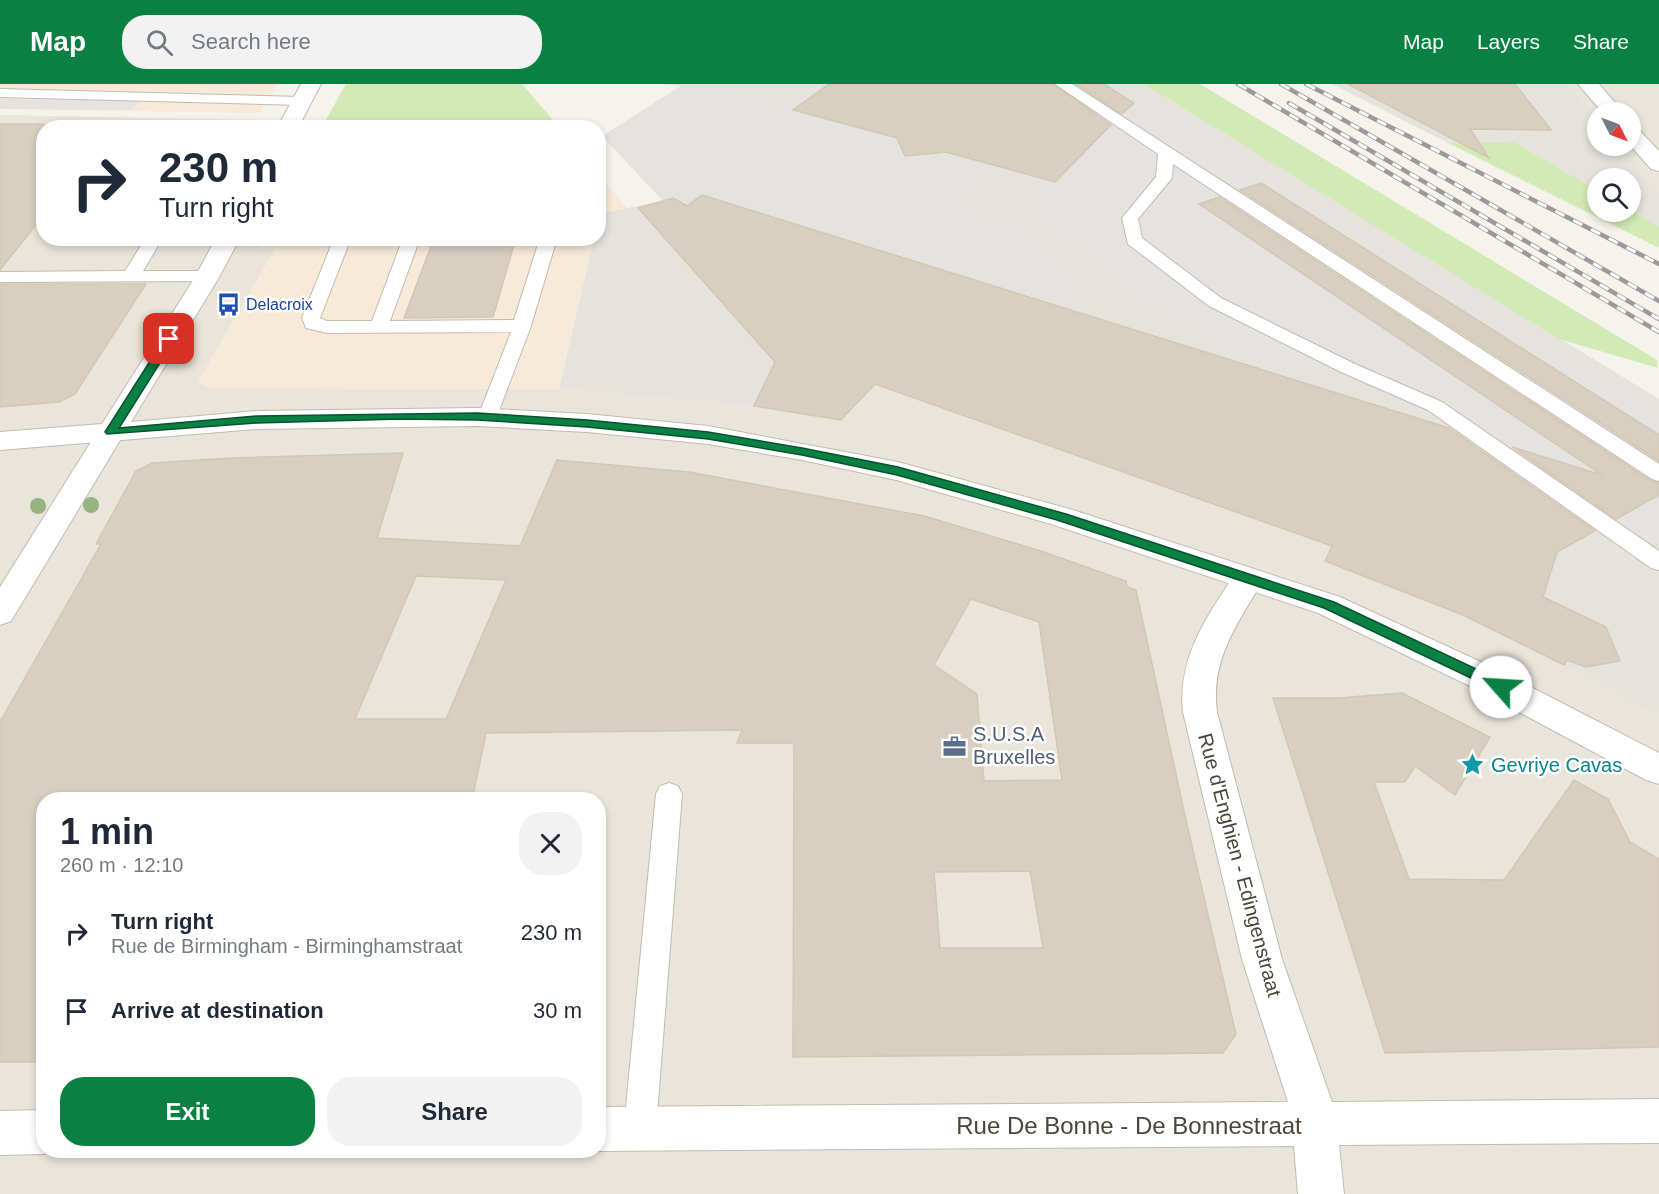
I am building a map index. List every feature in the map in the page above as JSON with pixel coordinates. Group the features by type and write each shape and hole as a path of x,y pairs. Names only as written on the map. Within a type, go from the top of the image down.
{"street":[{"path":"1588,84 1604,102"},
{"path":"291,120 306,93"},
{"path":"1641,144 1659,164"},
{"path":"0,613 208,276 224,246"},
{"path":"0,441 257,420 400,416 488,417 587,423 708,435 898,471 1062,517 1329,605 1482,677 1659,770"},
{"name":"Rue d'Enghien - Edingenstraat","path":"1248,579 1227,613 1200,667 1197,685 1200,712 1262,959 1313,1110 1321,1194"},
{"name":"Rue De Bonne - De Bonnestraat","path":"619,1129 1659,1121"},
{"path":"0,1133 36,1132"}],"lane":[{"path":"172,84 192,99"},
{"path":"1062,84 1659,474"},
{"path":"0,93 192,99 306,93"},
{"path":"1166,153 1164,178 1130,218 1134,240 1215,302 1348,368 1435,406 1659,562"},
{"path":"131,276 149,246"},
{"path":"340,246 311,318 313,324 327,327 522,326"},
{"path":"379,327 409,246"},
{"path":"488,417 522,326 547,246"},
{"path":"0,277 208,276"},
{"path":"619,1129 669,794"}],"shaded area":[{"path":"0,84 278,84 260,113 0,109"},
{"path":"660,84 1144,84 1659,399 1659,715 1463,615 1325,561 1331,546 875,384 841,420 754,406 559,389 592,246 606,246 606,213 663,201 606,140 606,133 681,86"},
{"path":"1063,84 1129,84 1321,207 1659,414 1659,575 1414,401 1329,374 1216,351 1224,336 1161,317 1168,307 1137,298 1145,287 1109,276 1115,268 1084,259 1093,247 1062,238 1069,230 1041,221 1048,213 1032,208 1039,200 1028,197 1042,183 1054,187 1103,139 1126,126"},
{"path":"1332,84 1569,84 1587,106 1587,156 1628,156 1639,168 1587,168 1587,184 1514,142 1448,143"},
{"path":"1569,84 1659,84 1659,192 1628,156 1641,156 1641,102 1587,102 1587,106"},
{"path":"685,89 712,96 721,90 900,140 896,144 904,156 932,155 938,151 994,167 953,208 1006,223 1089,289 1055,302 693,191 664,198 609,139"},
{"path":"0,99 140,101 131,110 0,109"},
{"path":"0,115 258,120 36,120 36,246 261,246 260,249 276,248 198,382 211,388 559,389 754,406 841,420 875,384 1332,546 1325,560 1463,615 1659,715 1659,1194 0,1194"},
{"path":"1641,171 1659,192 1659,227 1641,216"},
{"path":"606,182 628,209 606,213"},
{"path":"261,246 592,246 559,389 211,388 198,382 276,249 259,249"}],"green space":[{"path":"346,84 522,84 553,120 326,120"},
{"path":"1144,84 1200,84 1657,360 1658,368 1559,339"},
{"path":"1514,142 1587,184 1587,212 1448,143"},
{"path":"1641,216 1659,227 1659,248 1607,222 1641,222"}],"building":[{"path":"829,84 1053,84 1111,125 1055,182 946,152 905,156 897,138 793,110"},
{"path":"1076,84 1104,84 1134,103 1122,114"},
{"path":"1348,84 1515,84 1551,130 1470,129 1489,158"},
{"path":"0,124 36,124 36,225 0,270"},
{"path":"1261,183 1659,435 1659,461 1240,190"},
{"path":"702,195 1449,428 1595,531 1557,552 1543,597 1606,627 1620,661 1586,667 1567,660 1564,665 1463,615 1325,561 1332,546 875,384 841,420 754,406 775,362 638,208 673,198 687,206"},
{"path":"1219,197 1651,481 1659,483 1659,495 1616,519 1512,447 1602,475 1199,204"},
{"path":"431,246 514,246 493,317 404,318"},
{"path":"0,284 146,284 75,394 59,402 0,407"},
{"path":"403,453 377,538 520,546 557,460 689,472 924,516 1038,550 1126,581 1127,587 1136,590 1187,825 1236,1034 1223,1053 793,1057 794,743 737,743 742,730 486,733 474,792 36,792 36,1062 0,1062 0,722 101,544 96,544 136,471 152,463 231,458","holes":["416,576 506,580 446,719 355,719","971,599 1039,622 1062,780 984,781 977,694 934,665","1030,871 1043,948 940,948 934,872"]},
{"path":"1402,693 1490,737 1455,795 1415,766 1405,782 1374,782 1409,879 1504,880 1574,780 1608,799 1630,842 1659,859 1659,1047 1385,1053 1273,698 1338,698"}],"railway":[{"path":"1238,84 1659,332"},
{"path":"1281,84 1659,301"},
{"path":"1306,84 1659,264"},
{"path":"1289,103 1659,319"}],"place":[{"name":"Delacroix","path":"228,304"},
{"name":"S.U.S.A Bruxelles","path":"955,746"},
{"name":"Gevriye Cavas","path":"1473,765"}],"route":[{"path":"169,339 111,432 185,424 257,420 400,416 477,417 587,423 708,435 802,452 898,471 1062,517 1329,605 1501,687"}]}
